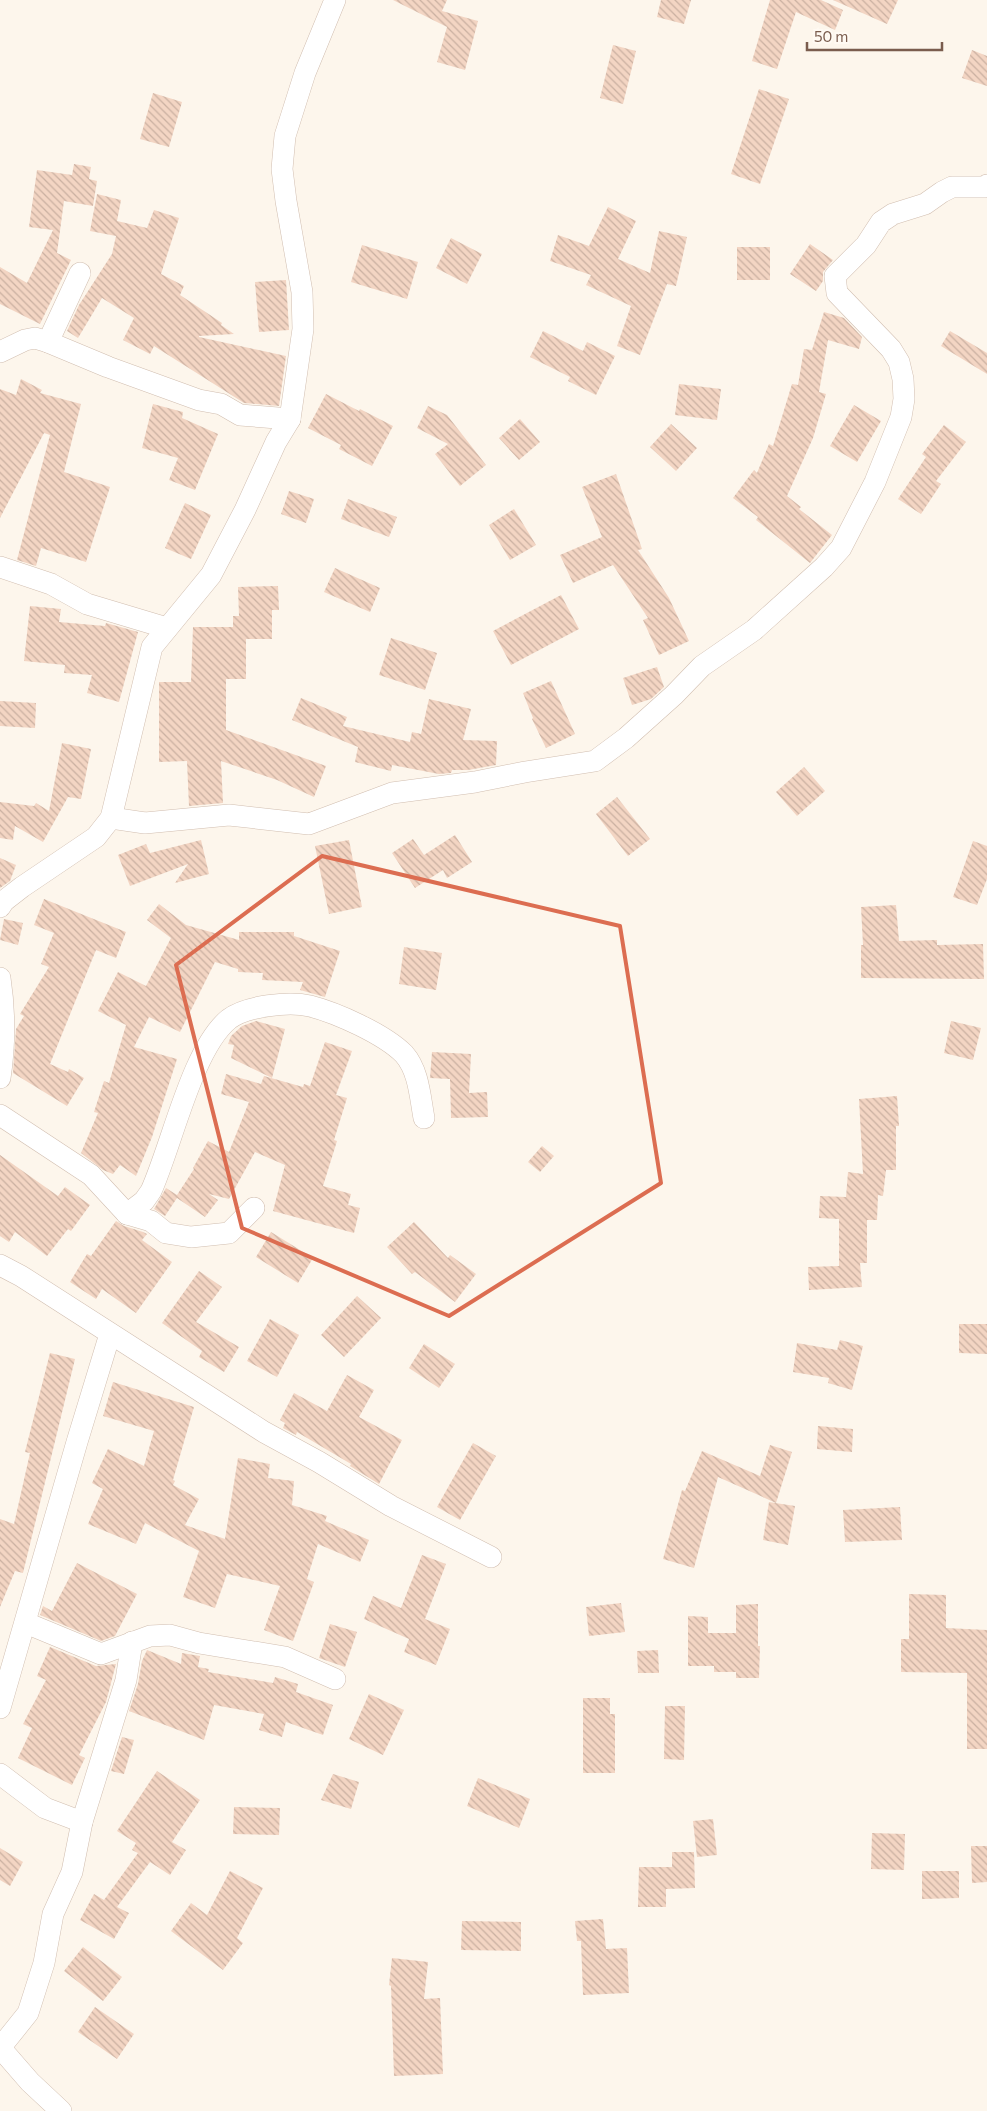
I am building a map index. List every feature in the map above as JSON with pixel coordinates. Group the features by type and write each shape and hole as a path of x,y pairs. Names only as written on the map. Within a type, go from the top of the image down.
{"street":[{"path":"0,907 4,900 96,837 111,818 152,647 211,575 245,510 276,442 290,419 303,329 302,292 282,170 286,136 305,73 335,0"},
{"path":"111,818 145,823 229,815 309,824 392,793 475,782 595,761 626,738 668,701 702,666 754,630 824,567 841,548 875,482 901,417 904,389 899,362 891,349 836,293 835,276 866,245 881,222 893,214 925,204 952,187 985,187 987,185"},
{"path":"48,342 80,273"},
{"path":"0,352 25,340 35,338 199,400 221,404 240,416 290,419"},
{"path":"0,567 51,584 87,604 167,628"},
{"path":"0,978 3,1021 3,1059 0,1078"},
{"path":"127,1214 144,1201 151,1191 199,1063 214,1036 229,1019 248,1009 292,1004 310,1006 372,1031 405,1055 418,1079 424,1118"},
{"path":"0,1115 91,1175 127,1214 151,1221 166,1233 191,1237 229,1233 254,1208"},
{"path":"0,1265 21,1276 264,1432 319,1462 391,1506 490,1556"},
{"path":"0,1708 110,1334"},
{"path":"26,1623 101,1654 150,1636 170,1635 285,1657 335,1679"},
{"path":"61,2111 30,2082 3,2051 4,2043 28,2013 44,1963 53,1914 72,1872 82,1822 126,1680 132,1642"},
{"path":"0,1774 45,1808 82,1822"}],"highlighted area":[{"path":"322,856 620,926 661,1183 449,1316 242,1228 176,965"}],"building":[{"path":"393,0 447,0 442,11 478,21 465,70 437,62 447,27"},
{"path":"661,0 691,0 684,24 657,17"},
{"path":"770,0 821,0 843,10 835,30 796,12 777,69 752,61"},
{"path":"833,0 898,0 887,24"},
{"path":"613,45 636,51 623,104 600,98"},
{"path":"972,50 987,56 987,86 962,78"},
{"path":"759,89 789,99 760,184 731,174"},
{"path":"153,93 182,102 169,147 140,139"},
{"path":"74,164 91,167 89,179 97,181 93,206 64,201 57,253 71,260 40,324 0,304 0,267 27,283 53,230 29,227 37,170 72,175"},
{"path":"97,194 121,200 117,221 147,228 154,210 179,218 161,274 184,286 180,295 222,323 221,325 234,334 199,337 286,356 279,406 244,403 154,346 150,354 123,340 134,318 102,298 78,338 67,331 79,305 112,254 116,236 90,231"},
{"path":"608,207 636,221 618,259 650,273 659,231 687,237 676,286 667,284 640,355 617,346 631,306 586,285 591,275 550,261 558,235 589,246"},
{"path":"451,238 482,254 467,284 436,268"},
{"path":"810,244 833,260 823,272 823,281 816,291 790,274"},
{"path":"362,245 418,262 407,299 351,282"},
{"path":"737,247 770,247 770,280 737,280"},
{"path":"286,280 289,330 259,332 255,282"},
{"path":"824,312 844,318 862,337 859,349 828,340 819,392 826,394 813,438 787,496 801,507 799,509 832,535 810,563 756,520 758,517 733,498 754,470 757,473 769,444 773,446 792,384 798,385 804,349 812,350"},
{"path":"543,331 583,351 587,342 615,356 596,395 568,381 570,377 530,357"},
{"path":"950,331 987,353 987,374 941,346"},
{"path":"21,379 42,390 40,393 81,404 64,472 110,487 86,562 41,548 36,566 17,560 50,435 44,433 0,518 0,389 16,395"},
{"path":"679,384 721,389 717,420 675,415"},
{"path":"326,394 393,426 372,466 339,449 341,445 308,428"},
{"path":"153,404 183,412 182,418 218,434 195,490 169,480 178,458 142,448"},
{"path":"854,405 881,421 857,462 830,446"},
{"path":"428,406 447,415 486,465 460,486 435,454 448,444 417,428"},
{"path":"520,419 540,442 519,460 499,438"},
{"path":"671,424 697,448 676,471 650,447"},
{"path":"944,425 966,442 936,481 941,484 921,514 898,499 926,457 922,454"},
{"path":"616,474 642,549 638,550 669,598 689,641 659,655 643,620 648,618 613,565 573,583 560,555 602,537 582,487"},
{"path":"289,491 314,499 306,523 281,514"},
{"path":"348,499 397,517 389,537 341,519"},
{"path":"185,503 211,515 191,559 165,548"},
{"path":"514,509 536,545 510,560 489,525"},
{"path":"335,568 380,588 370,612 324,592"},
{"path":"278,586 279,610 272,610 272,639 246,639 246,679 226,679 226,730 326,766 314,797 277,780 221,761 223,803 189,806 187,761 159,762 159,682 191,682 193,627 233,627 233,616 239,616 238,587"},
{"path":"561,595 579,629 511,665 493,631"},
{"path":"30,606 61,609 59,622 105,626 106,623 138,632 119,702 87,693 92,675 64,673 65,665 24,661"},
{"path":"391,638 437,653 425,690 379,675"},
{"path":"657,667 664,687 651,699 632,705 623,678"},
{"path":"551,681 575,734 546,748 532,719 523,693"},
{"path":"301,698 347,717 343,726 410,742 412,732 421,734 429,699 471,709 463,740 497,741 496,765 468,770 452,770 451,773 439,774 392,765 391,771 355,762 358,747 292,720"},
{"path":"0,701 36,703 35,728 0,726"},
{"path":"62,743 91,749 81,799 68,797 43,842 15,826 13,840 0,838 0,802 34,806 36,803 49,811"},
{"path":"804,767 825,791 797,816 776,792"},
{"path":"617,797 650,839 628,856 596,814"},
{"path":"455,835 472,862 447,878 443,870 415,888 392,853 413,839 424,855"},
{"path":"201,840 209,874 175,883 188,864 130,886 118,855 146,844 150,853"},
{"path":"349,840 362,907 329,914 315,846"},
{"path":"973,841 987,846 987,879 977,905 953,897"},
{"path":"0,858 16,865 10,881 0,888"},
{"path":"44,899 126,932 116,958 96,950 50,1064 68,1072 69,1069 84,1078 67,1106 13,1073 16,1029 24,1016 20,1014 49,967 41,964 54,933 34,925"},
{"path":"159,904 186,925 239,940 239,932 294,932 294,936 340,951 325,997 300,990 303,982 262,980 263,973 238,972 238,969 215,962 180,1032 149,1017 134,1047 177,1059 152,1137 136,1176 120,1165 113,1174 103,1170 81,1153 98,1113 94,1112 104,1081 109,1083 126,1025 98,1011 118,972 146,986 171,938 147,920"},
{"path":"896,905 899,941 937,940 937,945 983,944 984,979 861,978 861,945 863,945 861,907"},
{"path":"4,919 23,923 18,945 0,940"},
{"path":"404,947 442,953 436,990 399,984"},
{"path":"256,1021 285,1029 272,1078 231,1058 234,1045 228,1044 231,1036 242,1026"},
{"path":"951,1021 981,1028 973,1060 944,1053"},
{"path":"325,1042 352,1051 336,1095 347,1098 334,1140 337,1141 323,1186 351,1194 348,1205 360,1208 354,1233 273,1211 285,1165 255,1152 229,1199 209,1194 218,1200 205,1217 177,1198 165,1216 154,1209 166,1188 177,1195 194,1169 208,1141 229,1152 249,1102 221,1094 226,1074 261,1084 264,1076 303,1087 304,1084 310,1086"},
{"path":"432,1052 471,1054 469,1093 487,1092 488,1117 451,1118 450,1079 430,1078"},
{"path":"897,1096 899,1126 896,1126 896,1170 886,1170 883,1196 878,1195 877,1220 867,1220 867,1263 860,1263 862,1287 809,1290 808,1267 839,1266 839,1219 819,1218 820,1196 846,1197 848,1172 863,1174 859,1099"},
{"path":"542,1146 554,1156 540,1172 528,1162"},
{"path":"0,1155 58,1196 65,1187 90,1205 71,1231 68,1229 47,1256 15,1232 9,1242 0,1236"},
{"path":"116,1221 124,1226 147,1234 142,1240 172,1262 136,1313 102,1289 96,1299 70,1282 87,1254 91,1256"},
{"path":"414,1222 448,1258 450,1255 476,1274 455,1302 415,1272 412,1274 387,1247"},
{"path":"271,1232 313,1258 298,1283 256,1257"},
{"path":"199,1271 222,1287 196,1322 239,1347 224,1372 199,1357 202,1351 162,1323"},
{"path":"357,1296 381,1318 344,1357 321,1335"},
{"path":"270,1319 299,1335 277,1377 247,1361"},
{"path":"959,1324 987,1324 987,1354 959,1353"},
{"path":"840,1340 863,1346 852,1390 828,1383 829,1378 793,1372 797,1343 837,1350"},
{"path":"424,1344 455,1364 439,1388 409,1368"},
{"path":"50,1353 75,1359 23,1573 15,1571 0,1607 0,1519 14,1524 30,1453 25,1452"},
{"path":"347,1375 374,1390 359,1417 402,1440 379,1484 350,1466 351,1464 297,1432 296,1435 283,1428 285,1423 280,1420 294,1393 327,1411"},
{"path":"113,1382 194,1407 173,1480 175,1481 173,1485 199,1499 185,1525 225,1539 238,1458 270,1464 268,1478 294,1481 292,1505 327,1516 325,1521 369,1540 360,1562 318,1544 307,1579 314,1582 293,1641 264,1630 280,1586 227,1574 215,1608 183,1597 199,1551 145,1523 136,1544 88,1524 103,1489 92,1483 108,1449 144,1466 154,1431 103,1416"},
{"path":"818,1426 853,1429 852,1452 817,1449"},
{"path":"473,1443 496,1456 460,1520 437,1507"},
{"path":"770,1445 792,1452 776,1503 718,1477 694,1568 663,1559 682,1490 685,1491 702,1451 760,1476"},
{"path":"769,1502 795,1506 788,1545 763,1540"},
{"path":"900,1507 902,1540 845,1542 843,1510"},
{"path":"422,1555 446,1564 425,1619 450,1629 436,1665 404,1652 409,1639 364,1619 373,1596 401,1608"},
{"path":"77,1563 137,1594 115,1636 101,1641 40,1615 43,1606 52,1611"},
{"path":"909,1594 946,1595 946,1628 987,1630 987,1749 967,1749 967,1673 901,1672 901,1639 909,1639"},
{"path":"621,1603 625,1632 589,1636 586,1607"},
{"path":"758,1604 759,1678 736,1678 736,1672 714,1672 714,1666 688,1666 688,1616 708,1617 708,1633 736,1633 736,1605"},
{"path":"330,1624 357,1632 345,1667 319,1658"},
{"path":"50,1647 96,1666 116,1664 106,1702 79,1755 85,1758 72,1785 18,1758 32,1728 23,1724 46,1680 37,1676"},
{"path":"147,1650 181,1664 182,1653 200,1656 198,1667 209,1669 208,1672 273,1683 275,1677 298,1684 296,1692 333,1705 323,1735 286,1722 282,1737 259,1730 264,1714 214,1705 204,1740 129,1711 138,1684 142,1661"},
{"path":"658,1650 659,1673 638,1673 637,1651"},
{"path":"369,1694 404,1710 383,1755 349,1739"},
{"path":"583,1698 610,1698 610,1714 615,1714 615,1773 583,1773"},
{"path":"665,1706 685,1706 684,1760 664,1759"},
{"path":"122,1737 134,1740 124,1774 111,1771"},
{"path":"157,1771 200,1800 172,1842 186,1850 170,1875 150,1862 117,1907 129,1913 114,1939 80,1920 94,1894 104,1900 138,1853 132,1850 136,1843 117,1831"},
{"path":"333,1774 359,1782 351,1809 321,1800"},
{"path":"478,1778 530,1799 519,1828 467,1806"},
{"path":"234,1807 280,1808 279,1835 233,1834"},
{"path":"713,1819 717,1855 697,1857 693,1821"},
{"path":"872,1833 905,1834 904,1870 871,1869"},
{"path":"971,1846 987,1846 987,1882 972,1883"},
{"path":"0,1848 23,1862 10,1886 0,1880"},
{"path":"672,1852 694,1852 695,1888 666,1889 666,1907 638,1907 639,1867 672,1867"},
{"path":"230,1871 263,1888 237,1938 243,1943 223,1970 171,1931 191,1903 207,1915"},
{"path":"922,1871 959,1871 959,1898 922,1899"},
{"path":"603,1919 606,1949 627,1948 629,1993 583,1995 581,1941 577,1941 575,1921"},
{"path":"462,1921 521,1922 521,1951 461,1950"},
{"path":"83,1947 122,1977 103,2001 64,1971"},
{"path":"392,1958 428,1962 424,1999 440,1998 443,2074 394,2076 391,1986 389,1985"},
{"path":"95,2007 134,2034 117,2059 78,2032"}]}
